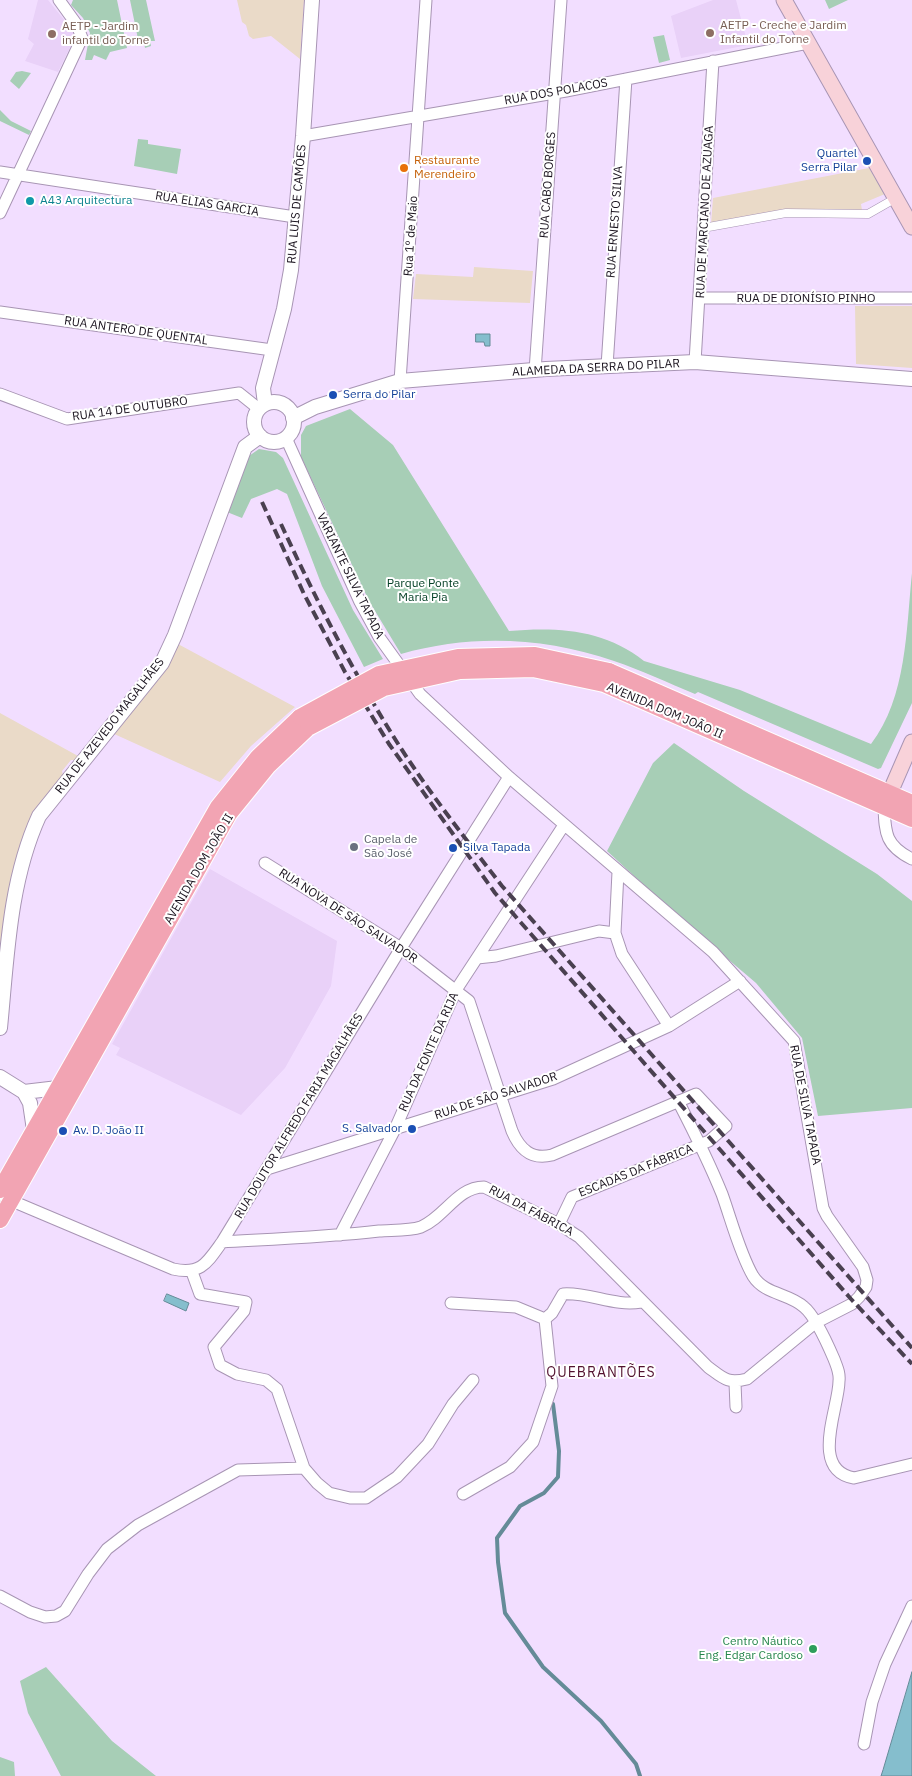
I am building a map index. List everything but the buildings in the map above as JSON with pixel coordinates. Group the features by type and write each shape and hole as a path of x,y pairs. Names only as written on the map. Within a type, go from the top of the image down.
{"main road":[{"path":"784,0 912,227"},
{"name":"AVENIDA DOM JOÃO II","path":"0,1220 4,1195 34,1130 218,807 258,757 304,723 384,688 460,671 533,669 607,678 886,801"},
{"name":"AVENIDA DOM JOÃO II","path":"4,1195 230,814 304,723"},
{"path":"886,801 912,742"},
{"path":"886,801 912,803"},
{"path":"886,801 912,819"}],"street":[{"path":"0,213 82,38 77,25 59,0"},
{"name":"RUA LUIS DE CAMÕES","path":"262,406 263,388 288,290 303,136 312,0"},
{"name":"Rua 1º de Maio","path":"400,381 426,0"},
{"name":"RUA CABO BORGES","path":"535,371 561,0"},
{"name":"RUA DOS POLACOS","path":"303,136 554,93 808,42"},
{"name":"RUA DE MARCIANO DE AZUAGA","path":"695,362 713,61"},
{"name":"RUA ERNESTO SILVA","path":"607,366 626,79"},
{"name":"RUA ELIAS GARCIA","path":"0,172 295,217"},
{"path":"703,228 786,213 868,214 896,198"},
{"name":"RUA DE DIONÍSIO PINHO","path":"700,298 912,298"},
{"name":"RUA ANTERO DE QUENTAL","path":"0,312 272,350"},
{"name":"ALAMEDA DA SERRA DO PILAR","path":"293,418 316,407 400,381 607,366 695,362 910,379"},
{"name":"RUA 14 DE OUTUBRO","path":"0,394 67,419 240,393 262,406"},
{"path":"271,402 283,404 293,418 292,429 286,438 270,442 260,436 254,426 256,414 262,406 271,402"},
{"name":"RUA DE AZEVEDO MAGALHÃES","path":"0,1028 9,934 28,842 40,816 162,663 175,635 245,447 260,436"},
{"name":"VARIANTE SILVA TAPADA","path":"286,438 360,602 379,638 420,694 509,777 564,825"},
{"name":"RUA DOUTOR ALFREDO FARIA MAGALHÃES","path":"192,1272 204,1265 222,1242 401,948 509,777"},
{"path":"886,801 884,828 889,842 912,858"},
{"name":"RUA DE SILVA TAPADA","path":"564,825 713,952 794,1041 823,1208 826,1216 863,1267 867,1280 866,1287 856,1301 815,1323"},
{"name":"RUA DA FONTE DA RIJA","path":"340,1235 395,1129 456,990 564,825"},
{"name":"RUA NOVA DE SÃO SALVADOR","path":"265,863 401,948 469,1001 517,1143 532,1156 542,1157 678,1101"},
{"path":"618,872 615,933 622,954 669,1026"},
{"path":"477,958 496,956 599,931 615,933"},
{"name":"RUA DE SÃO SALVADOR","path":"267,1169 553,1079 669,1026 740,981"},
{"path":"0,1077 24,1092 30,1103 34,1130"},
{"path":"24,1092 58,1088"},
{"name":"ESCADAS DA FÁBRICA","path":"559,1224 572,1197 709,1141 726,1126 696,1094 678,1101"},
{"path":"678,1101 713,1172 752,1275 766,1289 794,1299 804,1306 815,1323 838,1371 840,1382 830,1426 829,1442 830,1454 838,1471 845,1476 854,1478 912,1464"},
{"name":"RUA DA FÁBRICA","path":"222,1242 340,1235 420,1227 474,1187 484,1187 579,1236 641,1302 708,1367 727,1381 735,1382"},
{"path":"4,1195 172,1269 192,1272 200,1294 246,1302 244,1311 214,1347 220,1365 237,1374 266,1380 277,1389 304,1468 329,1493 350,1498 366,1498 396,1477 428,1444 453,1404 473,1380"},
{"path":"545,1319 552,1313 563,1294 577,1293 629,1304 641,1302"},
{"path":"451,1303 516,1306 545,1319"},
{"path":"463,1494 510,1467 533,1442 552,1386 545,1319"},
{"path":"736,1408 735,1382 747,1379 815,1323"},
{"path":"0,1596 30,1612 46,1617 56,1616 65,1611 88,1574 107,1549 138,1525 238,1470 304,1468"},
{"path":"864,1744 872,1702 885,1664 912,1606"}],"shaded area":[{"name":"AETP - Jardim infantil do Torne","path":"38,0 48,0 74,32 75,37 58,72 25,61 34,44 28,39"},
{"path":"237,0 304,0 300,59 271,36 253,39 249,36 246,25 242,22"},
{"name":"AETP - Creche e Jardim Infantil do Torne","path":"713,0 736,0 748,45 681,58 671,16"},
{"path":"869,168 885,194 861,204 862,210 785,210 711,224 713,198"},
{"path":"474,267 533,271 530,303 413,299 416,274 473,277"},
{"path":"855,306 912,306 912,368 856,364"},
{"path":"476,334 490,334 490,346 485,346 484,342 476,342"},
{"path":"178,644 295,707 251,746 220,782 112,733 160,676"},
{"path":"0,713 78,756 75,760 71,760 62,771 63,775 36,812 25,831 13,874 4,919 0,959"},
{"path":"210,869 337,941 331,986 285,1068 241,1115 116,1055 120,1048 112,1044"},
{"path":"167,1294 189,1303 186,1311 164,1301"},
{"path":"912,1672 912,1776 881,1776 883,1770"}],"green space":[{"path":"73,0 117,0 127,48 110,52 106,60 94,55 92,60 85,60 90,33 83,18 71,5"},
{"path":"130,0 146,0 155,41 150,41 151,46 145,48 144,42 139,44"},
{"path":"825,0 848,0 829,9"},
{"path":"664,35 670,60 659,63 653,37"},
{"path":"16,72 31,73 19,89 10,81"},
{"path":"0,110 11,121 31,131 29,135 0,121"},
{"path":"138,139 148,140 148,144 181,149 177,174 134,166"},
{"name":"Parque Ponte Maria Pia","path":"350,409 393,445 509,631 562,630 596,636 629,650 644,661 740,690 871,744 883,725 892,705 898,684 906,640 912,573 912,703 881,768 878,769 698,692 695,694 634,668 588,653 534,643 481,641 454,643 401,654 369,601 301,457 301,435 306,426"},
{"path":"259,449 276,452 283,458 353,610 383,659 364,667 322,586 287,494 277,489 251,499 242,518 227,512 246,458"},
{"path":"674,743 744,791 877,874 912,901 912,1108 818,1116 802,1038 756,983 683,921 607,851 653,763"},
{"path":"46,1667 112,1741 156,1776 61,1776 28,1713 20,1681"},
{"path":"0,1757 14,1762 15,1776 0,1776"}],"waterway":[{"path":"553,1404 559,1451 558,1477 544,1493 520,1506 497,1538 498,1562 505,1613 543,1667 601,1721 636,1764 640,1776"}],"railway":[{"path":"262,502 304,594 345,672 389,744 495,893 851,1299 912,1364"},
{"path":"281,524 307,579 379,713 420,777 474,850 502,886 912,1348"}],"place":[{"name":"AETP - Creche e Jardim Infantil do Torne","path":"710,33"},
{"name":"AETP - Jardim infantil do Torne","path":"52,34"},
{"name":"Quartel Serra Pilar","path":"867,161"},
{"name":"Restaurante Merendeiro","path":"404,168"},
{"name":"A43 Arquitectura","path":"30,201"},
{"name":"Serra do Pilar","path":"333,395"},
{"name":"Capela de São José","path":"354,847"},
{"name":"Silva Tapada","path":"453,848"},
{"name":"S. Salvador","path":"412,1129"},
{"name":"Av. D. João II","path":"63,1131"},
{"name":"Centro Náutico Eng. Edgar Cardoso","path":"813,1649"}],"district":[{"name":"QUEBRANTÕES","path":"601,1373"}]}
